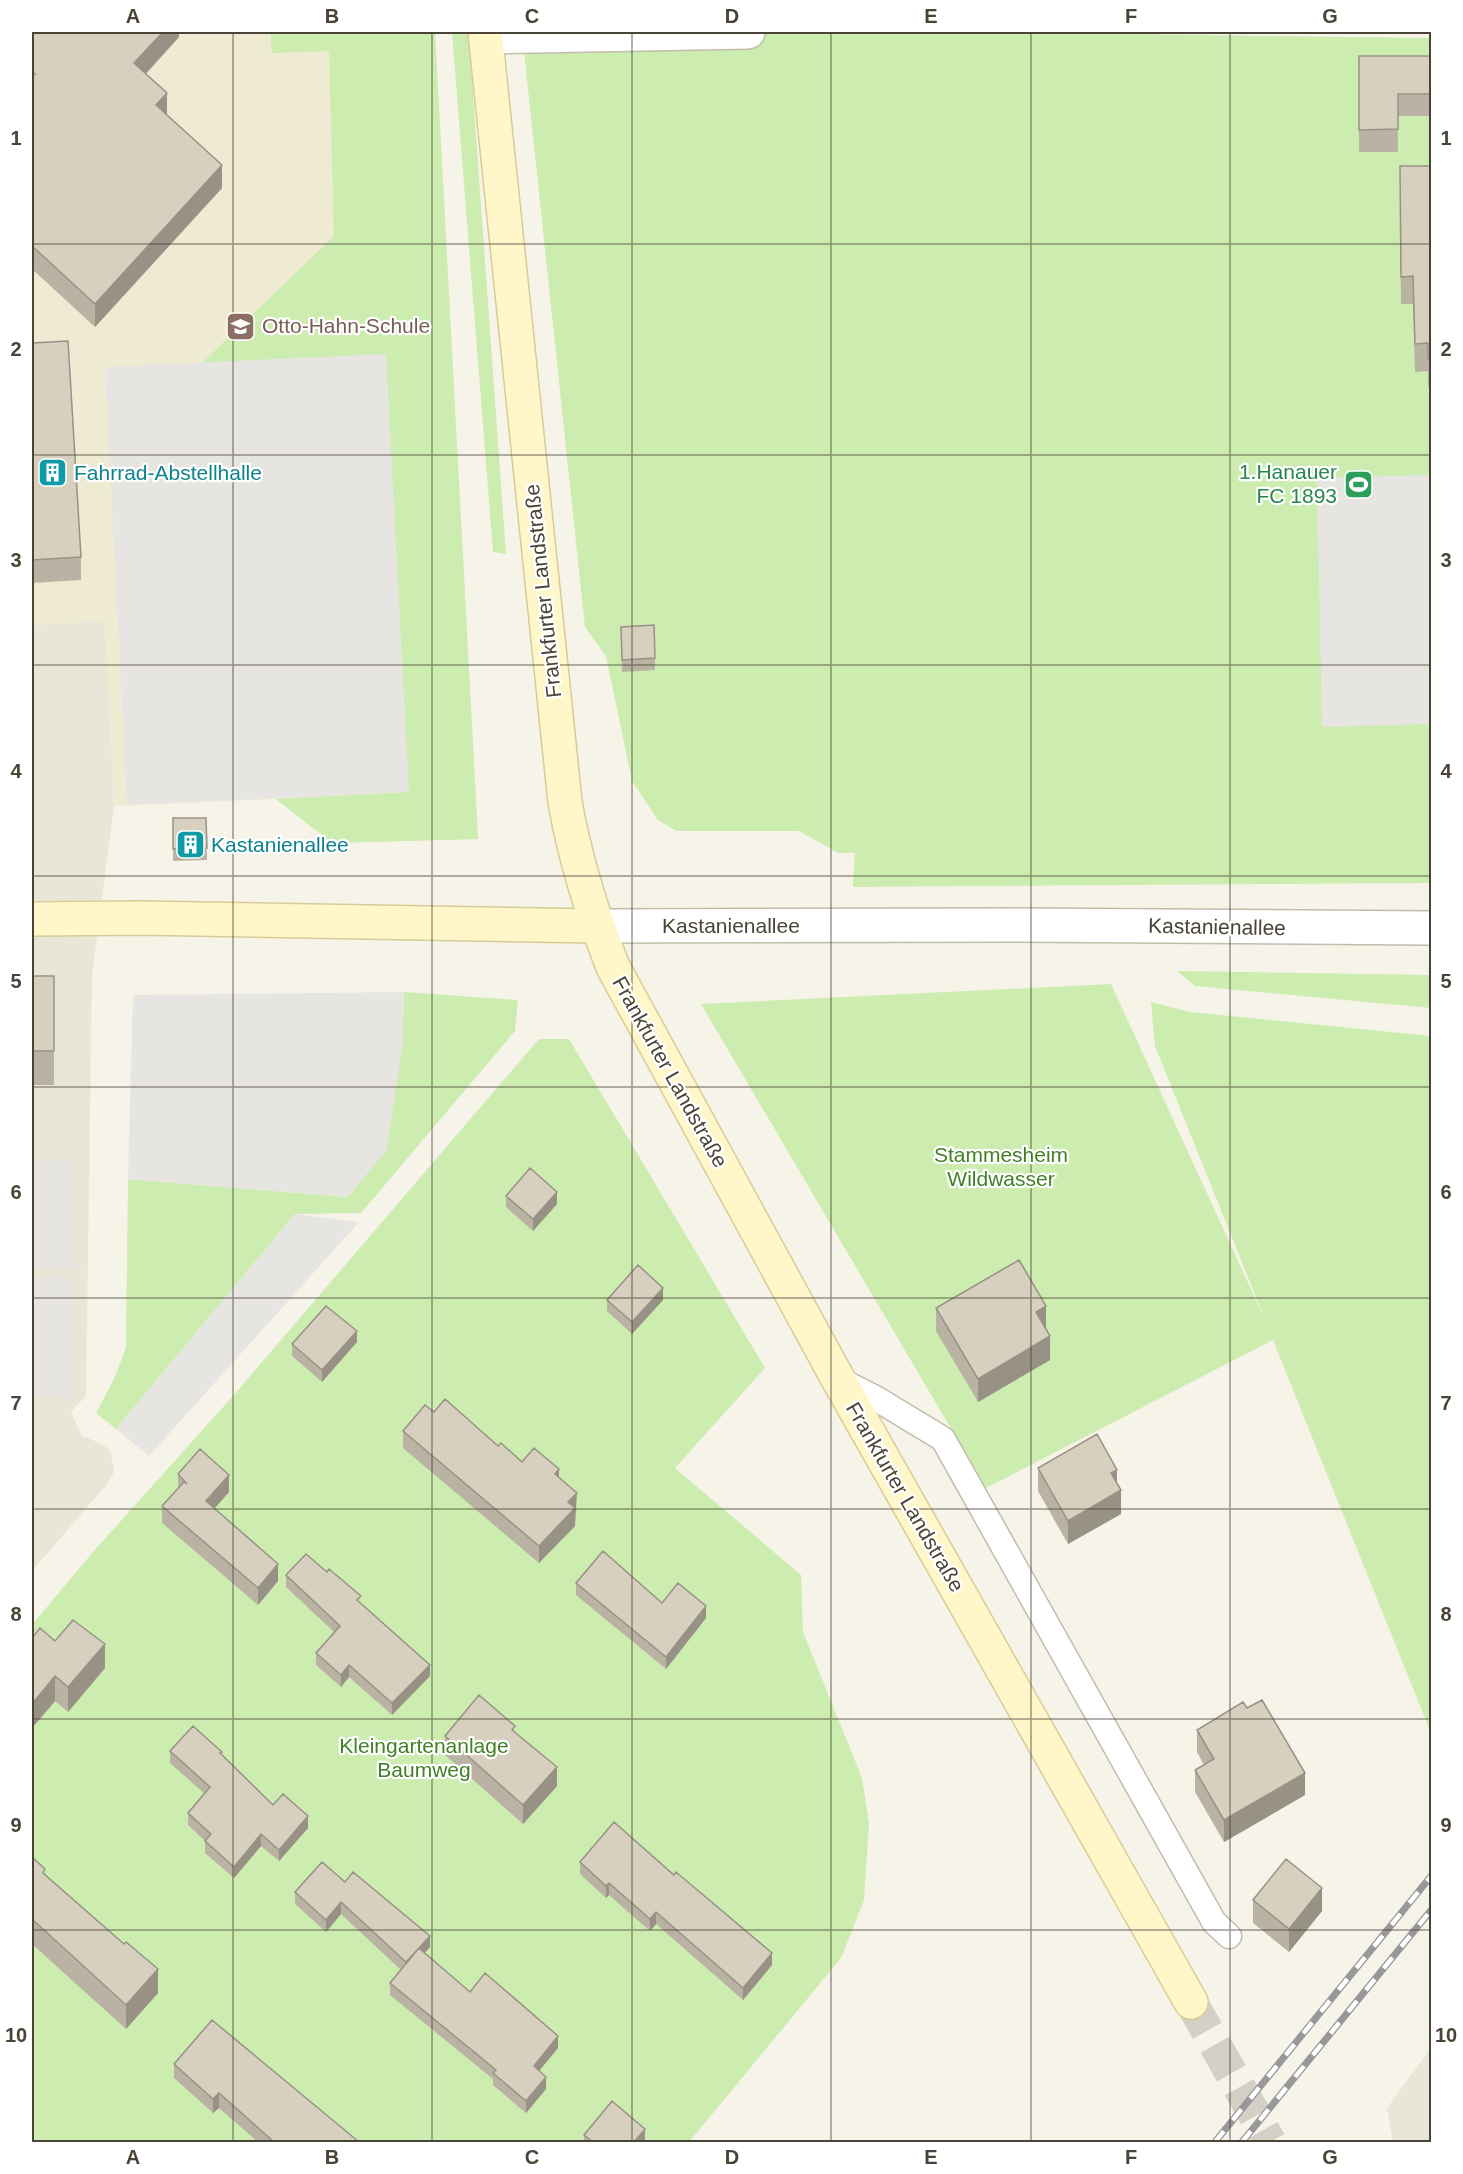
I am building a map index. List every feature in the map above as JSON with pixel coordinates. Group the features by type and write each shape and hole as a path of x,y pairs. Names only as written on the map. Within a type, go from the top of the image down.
{"main road":[{"name":"Frankfurter Landstraße","path":"485,34 565,802 579,870 597,926 612,967 838,1378 1191,2002"},
{"name":"Kastanienallee","path":"32,919 140,918 597,926"}],"street":[{"path":"485,34 748,32"},
{"name":"Kastanienallee","path":"597,926 1020,925 1431,928"}],"lane":[{"path":"838,1378 943,1439 1214,1922 1229,1936"}],"shaded area":[{"name":"Otto-Hahn-Schule","path":"32,32 435,32 478,839 332,843 276,799 114,806 105,621 32,625"},
{"path":"386,354 409,792 127,805 105,367"},
{"path":"1431,475 1431,724 1322,727 1317,478"},
{"path":"105,620 114,806 92,975 86,1396 71,1412 82,1436 110,1450 114,1472 107,1484 32,1571 32,625"},
{"path":"404,992 402,1051 386,1151 348,1197 128,1179 133,995"},
{"path":"32,1161 73,1161 73,1268 32,1268"},
{"path":"295,1214 359,1222 149,1456 116,1429"},
{"path":"32,1278 72,1278 71,1397 32,1397"},
{"path":"1431,2048 1431,2142 1393,2142 1387,2108"}],"green space":[{"path":"270,32 435,32 478,839 332,843 276,799 409,792 202,363 334,236 329,51 272,53"},
{"path":"452,32 468,32 469,38 506,554 493,552"},
{"path":"522,32 972,32 1431,38 1431,883 853,887 855,853 838,853 799,831 677,831 658,820 632,781 606,656 585,627"},
{"path":"1177,971 1431,975 1431,1008 1195,986"},
{"name":"Stammesheim Wildwasser","path":"1111,984 1266,1322 1155,1046 1151,1002 1190,1012 1431,1036 1431,1733 1273,1340 986,1488 701,1004"},
{"path":"404,992 518,1000 515,1031 361,1213 295,1214 116,1429 96,1413 114,1379 126,1348 128,1179 348,1197 402,1051"},
{"name":"Kleingartenanlage Baumweg","path":"539,1039 569,1039 765,1368 675,1468 801,1575 803,1632 862,1778 869,1823 864,1900 841,1958 689,2142 32,2142 32,1625 93,1552 233,1396"}],"building":[{"path":"32,32 163,32 134,63 167,93 156,105 222,165 95,304 32,246 32,74 35,74 32,71"},
{"path":"1359,56 1431,56 1431,94 1398,94 1398,129 1359,130"},
{"path":"1400,166 1431,166 1431,359 1428,359 1428,343 1415,344 1413,276 1401,277"},
{"name":"Fahrrad-Abstellhalle","path":"68,341 81,557 32,560 32,343"},
{"path":"654,625 655,658 622,660 621,627"},
{"name":"Kastanienallee","path":"173,818 206,818 207,848 173,849"},
{"path":"32,976 54,976 54,1051 32,1051"},
{"path":"530,1168 557,1192 533,1219 506,1196"},
{"path":"1019,1260 1046,1306 1036,1312 1050,1336 978,1379 936,1308"},
{"path":"638,1265 663,1288 632,1322 607,1300"},
{"path":"326,1306 357,1331 322,1370 292,1344"},
{"path":"445,1399 498,1446 501,1443 522,1462 534,1448 559,1469 555,1474 577,1493 568,1502 575,1508 539,1546 403,1431 425,1405 434,1412"},
{"path":"1097,1434 1117,1470 1111,1473 1121,1490 1068,1521 1038,1468"},
{"path":"200,1449 229,1475 206,1501 278,1564 258,1588 162,1506 184,1482 187,1484 178,1474"},
{"path":"603,1551 662,1603 678,1583 706,1606 666,1657 576,1583"},
{"path":"306,1554 327,1572 329,1569 361,1596 357,1600 430,1665 392,1703 349,1665 341,1675 316,1653 340,1626 286,1575"},
{"path":"73,1620 105,1644 68,1687 55,1676 32,1704 32,1638 40,1628 55,1641"},
{"path":"479,1695 515,1726 512,1730 557,1767 523,1805 445,1736"},
{"path":"1262,1700 1305,1773 1224,1820 1195,1770 1214,1759 1197,1730 1243,1702 1247,1708"},
{"path":"193,1726 222,1752 220,1753 273,1805 283,1794 308,1816 279,1850 261,1834 234,1867 205,1841 211,1834 188,1813 210,1787 170,1751"},
{"path":"614,1822 674,1875 676,1872 772,1953 743,1988 656,1912 650,1919 609,1883 606,1886 580,1862"},
{"path":"32,1857 45,1869 43,1873 124,1944 126,1942 158,1969 126,2005 32,1919"},
{"path":"1286,1859 1322,1888 1289,1929 1253,1900"},
{"path":"322,1862 345,1882 353,1872 430,1936 406,1962 341,1902 326,1920 295,1892"},
{"path":"419,1948 470,1992 485,1973 558,2036 534,2066 546,2077 526,2101 493,2073 496,2070 390,1983"},
{"path":"212,2020 359,2142 274,2142 219,2093 213,2099 174,2064"},
{"path":"612,2101 645,2129 634,2142 593,2142 584,2135"}],"tunnel":[{"path":"1191,2002 1270,2142"}],"railway":[{"path":"1215,2142 1432,1875"},
{"path":"1242,2142 1432,1909"}],"place":[{"name":"Otto-Hahn-Schule","path":"241,326"},
{"name":"Fahrrad-Abstellhalle","path":"53,473"},
{"name":"1.Hanauer FC 1893","path":"1358,484"},
{"name":"Kastanienallee","path":"190,845"}]}
